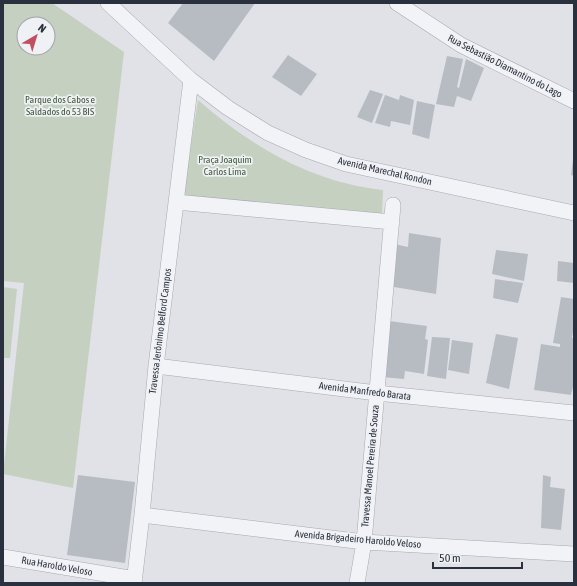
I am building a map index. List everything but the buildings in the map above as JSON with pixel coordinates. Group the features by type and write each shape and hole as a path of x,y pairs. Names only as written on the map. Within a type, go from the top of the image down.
{"street":[{"path":"99,3 121,15"},
{"path":"108,3 121,15"},
{"name":"Rua Sebastião Diamantino do Lago","path":"397,3 461,45 574,101"},
{"name":"Avenida Marechal Rondon","path":"121,15 191,80 228,108 268,133 306,150 346,164 574,213"},
{"name":"Travessa Jerônimo Belford Campos","path":"135,581 156,366 191,80"},
{"path":"176,202 392,222"},
{"name":"Travessa Manoel Pereira de Souza","path":"357,583 364,542 394,205"},
{"name":"Avenida Manfredo Barata","path":"156,366 377,393 574,413"},
{"name":"Avenida Brigadeiro Haroldo Veloso","path":"142,515 364,542 574,554"},
{"name":"Rua Haroldo Veloso","path":"3,556 135,581"}],"green space":[{"name":"Parque dos Cabos e Saldados do 53 BIS","path":"3,3 52,3 124,52 73,488 3,474 24,283 3,281"},
{"name":"Praça Joaquim Carlos Lima","path":"198,100 239,132 284,160 307,171 332,179 357,186 383,190 382,215 183,196"},
{"path":"3,287 17,289 10,358 3,358"}]}
